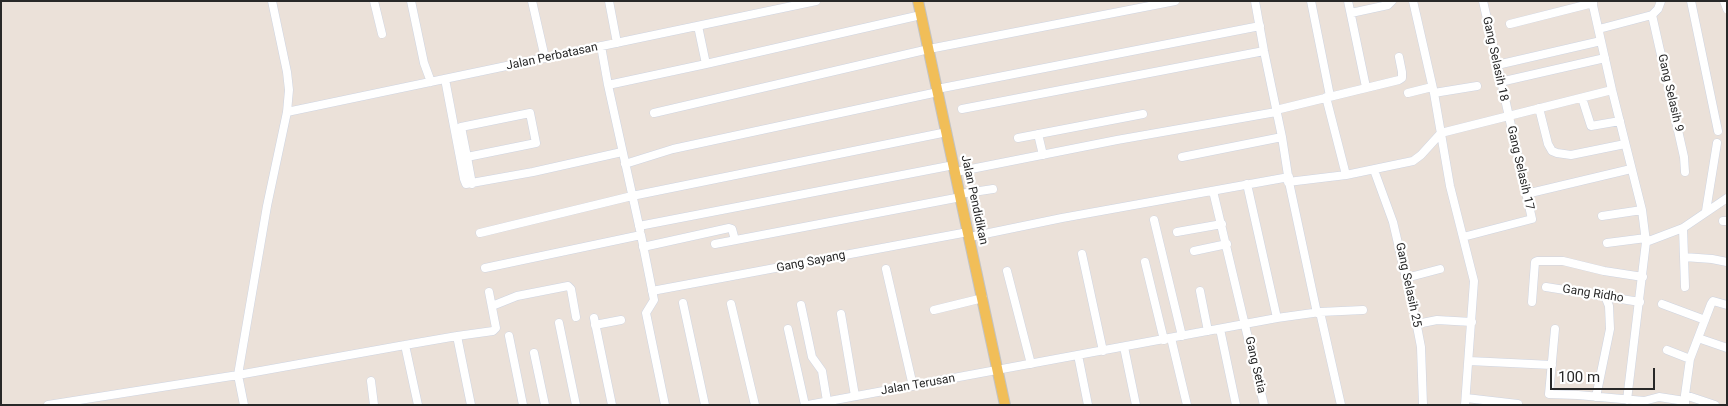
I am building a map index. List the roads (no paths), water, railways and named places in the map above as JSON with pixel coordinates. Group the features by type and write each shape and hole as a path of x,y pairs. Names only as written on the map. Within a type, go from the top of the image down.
{"main road":[{"name":"Jalan Pendidikan","path":"918,1 1005,405"}],"street":[{"path":"244,405 238,375 266,206 287,112 288,81 272,1"},
{"path":"374,1 382,34"},
{"path":"412,1 424,63 431,82"},
{"path":"532,1 545,58"},
{"path":"609,1 617,43"},
{"name":"Jalan Perbatasan","path":"287,112 816,1"},
{"path":"654,113 929,49 1175,1"},
{"path":"1255,1 1289,179 1340,405"},
{"path":"1311,1 1328,96 1346,175"},
{"path":"1348,1 1366,87"},
{"path":"1365,1 1367,10"},
{"path":"1351,13 1388,5 1392,1"},
{"path":"1413,1 1433,90 1450,186 1474,281 1466,402 1518,404"},
{"path":"1599,29 1652,15 1658,9 1661,1"},
{"path":"1690,1 1718,131"},
{"path":"1724,1 1727,9"},
{"name":"Gang Selasih 18","path":"1485,2 1508,116"},
{"path":"1510,24 1592,2 1642,210 1646,240 1627,400"},
{"path":"608,85 921,15"},
{"name":"Gang Selasih 9","path":"1652,15 1684,157 1685,172"},
{"path":"698,26 706,64"},
{"path":"625,164 673,149 938,91 1260,26"},
{"path":"1497,65 1601,41"},
{"path":"601,46 654,300 646,313 665,405"},
{"path":"962,109 1264,51"},
{"path":"638,226 955,168 1043,155 1276,111 1328,96 1396,81 1402,78 1399,56"},
{"path":"1500,82 1605,58"},
{"path":"445,79 466,184 533,172 622,152"},
{"path":"1408,93 1477,86"},
{"path":"1441,133 1612,90"},
{"path":"1582,98 1591,126 1620,120"},
{"path":"1539,108 1548,144 1557,153 1571,155 1625,144"},
{"path":"467,157 536,143 530,114 461,127 472,184"},
{"path":"1018,138 1143,114"},
{"name":"Gang Selasih 17","path":"1463,237 1532,219 1508,116"},
{"path":"480,233 632,196 947,132"},
{"name":"Gang Sayang","path":"652,291 1247,184 1346,175 1374,170 1417,159 1441,133"},
{"path":"1038,134 1043,155"},
{"path":"1182,157 1282,137"},
{"path":"1706,210 1717,143"},
{"path":"1526,194 1631,169"},
{"name":"Gang Selasih 25","path":"1374,170 1393,222 1417,324 1421,347 1423,405"},
{"path":"1247,184 1277,318"},
{"path":"715,244 993,189"},
{"name":"Gang Setia","path":"1213,191 1264,405"},
{"path":"1607,243 1646,240 1683,228 1706,210 1727,198"},
{"path":"1602,216 1642,210"},
{"path":"1154,220 1182,336"},
{"path":"1177,232 1222,224"},
{"path":"643,247 729,228 732,229 735,240"},
{"path":"1683,228 1684,287"},
{"path":"485,268 641,235"},
{"path":"1194,251 1226,244"},
{"path":"1082,254 1103,351"},
{"path":"1684,257 1727,262"},
{"path":"1532,302 1535,262 1537,260 1563,261 1604,271 1643,277"},
{"path":"1145,262 1187,405"},
{"path":"886,269 913,386"},
{"path":"1406,278 1440,269"},
{"path":"1007,271 1032,364"},
{"path":"492,306 516,296 568,286 571,290 576,317"},
{"name":"Gang Ridho","path":"1546,287 1640,302"},
{"path":"1200,291 1208,332"},
{"path":"48,405 238,375 493,331 496,328 489,292"},
{"path":"1596,397 1610,329 1609,306 1605,296"},
{"path":"934,310 983,298"},
{"path":"1685,400 1690,359 1713,301 1727,305"},
{"path":"683,303 705,405"},
{"path":"731,304 755,405"},
{"path":"1662,304 1705,320"},
{"path":"801,305 812,357 822,371 827,401"},
{"name":"Jalan Terusan","path":"807,405 1277,318 1318,312 1363,310"},
{"path":"841,314 855,396"},
{"path":"612,405 595,321 621,320"},
{"path":"1417,324 1437,320 1472,322"},
{"path":"559,323 576,405"},
{"path":"788,329 807,405"},
{"path":"1220,329 1236,405"},
{"path":"1555,329 1549,394 1644,403 1659,397 1715,405"},
{"path":"457,336 472,405"},
{"path":"509,336 523,405"},
{"path":"1698,338 1727,348"},
{"path":"405,345 418,405"},
{"path":"1124,347 1136,405"},
{"path":"1667,350 1690,359"},
{"path":"534,353 546,405"},
{"path":"1078,355 1088,405"},
{"path":"1469,361 1552,365"},
{"path":"370,381 374,405"},
{"path":"1556,405 1557,395"},
{"path":"106,396 108,405"}]}
